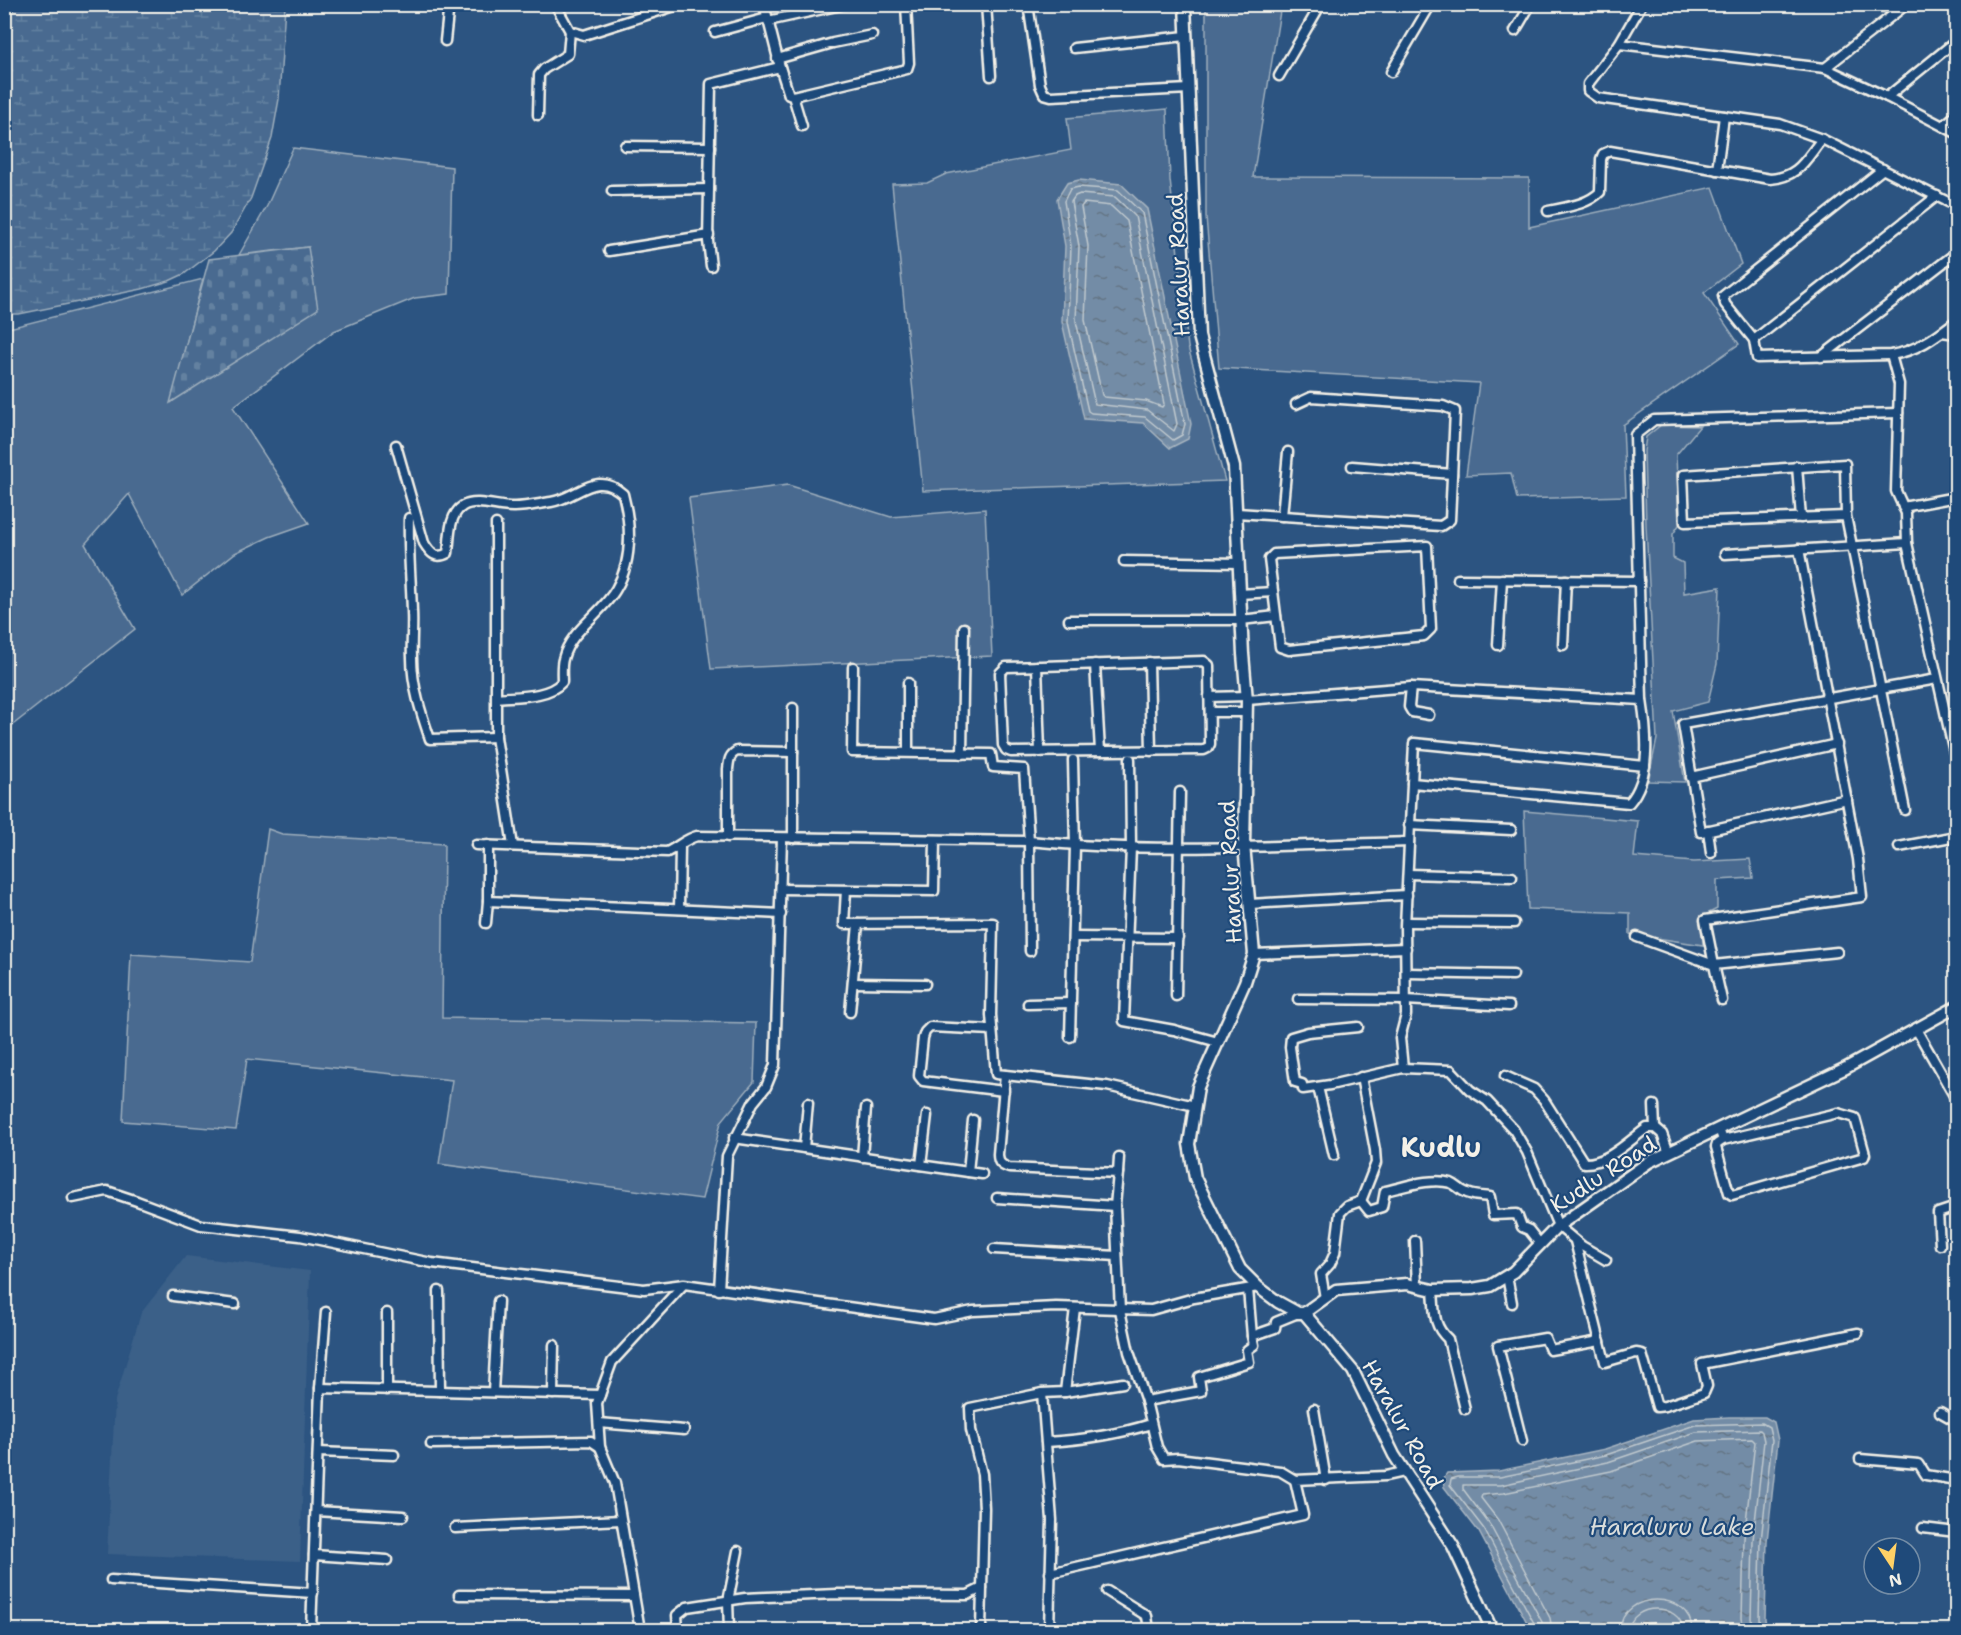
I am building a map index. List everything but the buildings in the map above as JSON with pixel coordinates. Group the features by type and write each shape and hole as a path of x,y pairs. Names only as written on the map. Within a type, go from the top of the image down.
{"street":[{"path":"444,41 448,4"},
{"path":"538,115 539,75 544,69 568,54 570,31 555,4"},
{"path":"570,31 584,34 681,4"},
{"path":"764,4 786,90 789,95 793,96 907,69 909,63 906,4"},
{"path":"715,32 846,4"},
{"path":"986,4 991,76"},
{"path":"1028,4 1040,85 1044,94 1051,96 1189,89"},
{"name":"Haralur Road","path":"1185,4 1199,336 1234,467 1247,698 1244,846 1254,954 1245,982 1197,1088 1189,1144 1195,1178 1240,1269 1253,1288 1301,1313 1353,1371 1404,1472 1453,1546 1492,1630"},
{"path":"1279,76 1321,4"},
{"path":"1391,72 1431,4"},
{"path":"1515,31 1531,4"},
{"path":"1642,4 1619,44 1588,84 1588,91 1592,95 1598,98 1780,124 1822,139 1956,206"},
{"path":"1867,4 1904,7"},
{"path":"1825,68 1904,7"},
{"path":"711,266 709,189 711,84 833,43 872,35"},
{"path":"1074,48 1186,36"},
{"path":"1887,97 1956,41"},
{"path":"1619,44 1825,68 1956,133"},
{"path":"793,96 802,126"},
{"path":"1943,126 1956,115"},
{"path":"1717,170 1724,116"},
{"path":"1548,211 1585,202 1600,192 1601,159 1610,151 1770,179 1784,178 1794,174 1822,139"},
{"path":"624,146 710,147"},
{"path":"1883,169 1725,293 1723,296 1725,304 1754,340 1757,358 1903,353 1920,347 1956,321"},
{"path":"612,191 709,189"},
{"path":"1754,340 1937,196"},
{"path":"609,251 709,235"},
{"path":"1821,357 1956,253"},
{"path":"1942,332 1956,334"},
{"path":"1891,355 1899,384 1896,491 1906,513 1907,543 1937,679 1955,746 1956,761"},
{"path":"1237,513 1441,526 1450,520 1455,411 1443,406 1311,397 1296,404"},
{"path":"1412,783 1629,803 1637,795 1645,766 1647,729 1642,700 1635,435 1654,420 1898,413"},
{"path":"396,445 424,543 429,552 435,556 448,554 453,517 462,507 470,504 512,507 557,501 586,485 601,483 623,494 630,537 628,558 616,589 571,641 562,659 562,682 558,687 536,694 496,698"},
{"path":"1282,516 1288,452"},
{"path":"1846,516 1685,522 1683,475 1845,464 1846,516 1905,810"},
{"path":"1352,466 1452,474"},
{"path":"1797,466 1802,518"},
{"path":"1903,507 1956,497"},
{"path":"409,518 412,658 418,703 430,739 496,737"},
{"path":"496,524 496,737 513,846"},
{"path":"1725,554 1907,543"},
{"path":"1427,546 1431,629 1424,636 1289,650 1280,647 1273,592 1269,559 1274,554 1427,546"},
{"path":"1722,1000 1706,920 1862,897 1858,858 1799,549"},
{"path":"1124,561 1239,563"},
{"path":"1458,579 1639,581"},
{"path":"1498,645 1502,579"},
{"path":"1563,645 1566,580"},
{"path":"1240,594 1273,592"},
{"path":"1069,620 1241,620 1276,616"},
{"path":"962,754 964,628"},
{"path":"1204,661 1208,663 1210,744 1208,748 1151,751 1006,750 1003,745 1000,673 1002,670 1006,667 1095,664 1204,661"},
{"path":"1149,662 1151,751"},
{"path":"1095,664 1100,751"},
{"path":"1037,666 1040,752"},
{"path":"853,667 852,752 992,754 993,767 1024,769 1029,841 1030,951"},
{"path":"1847,799 1701,832 1683,724 1937,679"},
{"path":"908,683 908,752"},
{"path":"1209,697 1247,698 1411,687 1642,700"},
{"path":"1411,687 1409,707 1412,712 1429,715"},
{"path":"793,708 793,838"},
{"path":"1209,712 1247,712"},
{"path":"1403,1068 1400,1038 1406,1016 1406,922 1414,743 1645,766"},
{"path":"1691,777 1837,744"},
{"path":"728,837 728,769 729,758 732,754 737,751 793,752"},
{"path":"1130,759 1131,847 1124,1021 1174,1030 1218,1042"},
{"path":"1070,1037 1075,846 1073,760"},
{"path":"1176,996 1180,792"},
{"path":"1409,825 1511,830"},
{"path":"1708,830 1711,853"},
{"path":"476,845 667,852 680,846 686,838 697,836 1029,841 1075,846 1179,848 1409,842"},
{"path":"1899,847 1956,836"},
{"path":"719,1290 727,1156 753,1104 766,1087 775,1065 782,838"},
{"path":"781,889 934,891 935,840"},
{"path":"486,923 488,845"},
{"path":"679,909 680,846"},
{"path":"1408,874 1512,877"},
{"path":"846,890 844,924 993,923 992,1030 996,1074 1107,1086 1195,1106"},
{"path":"1250,904 1407,895"},
{"path":"488,901 780,914"},
{"path":"1406,922 1514,923"},
{"path":"850,1012 858,924"},
{"path":"1072,937 1178,938"},
{"path":"1637,937 1714,965 1837,952"},
{"path":"1254,954 1406,948"},
{"path":"1407,973 1513,975"},
{"path":"853,983 925,984"},
{"path":"1298,999 1406,1000 1509,1006"},
{"path":"1028,1004 1071,1003"},
{"name":"Kudlu Road","path":"1301,1313 1336,1290 1407,1284 1433,1290 1490,1286 1507,1276 1558,1226 1649,1162 1721,1134 1956,1007"},
{"path":"992,1030 936,1026 927,1029 923,1038 919,1076 923,1081 1004,1091"},
{"path":"1358,1028 1308,1032 1292,1037 1290,1047 1295,1082 1302,1084 1303,1089 1403,1068 1451,1070 1514,1130 1527,1152 1558,1226 1575,1241 1606,1260"},
{"path":"1917,1029 1956,1100"},
{"path":"1005,1075 998,1154 998,1161 1002,1166 1118,1173"},
{"path":"1505,1076 1534,1089 1544,1100 1584,1162 1593,1163 1603,1160 1647,1128 1655,1128 1662,1134 1669,1153"},
{"path":"1325,1298 1321,1274 1330,1264 1335,1253 1340,1213 1347,1206 1361,1201 1376,1162 1376,1150 1361,1077"},
{"path":"1318,1087 1334,1155"},
{"path":"804,1149 808,1103"},
{"path":"1654,1105 1655,1128"},
{"path":"862,1157 866,1108"},
{"path":"1838,1113 1855,1118 1865,1154 1864,1157 1735,1195 1729,1194 1716,1147 1721,1134 1838,1113"},
{"path":"921,1165 927,1114"},
{"path":"968,1172 973,1120"},
{"path":"734,1138 982,1174"},
{"path":"1119,1156 1115,1206 1120,1310 1157,1447 1164,1459 1190,1459 1281,1471 1295,1480 1386,1476 1404,1472"},
{"path":"1361,1201 1369,1211 1382,1207 1385,1191 1423,1183 1454,1184 1462,1191 1475,1196 1490,1197 1493,1215 1516,1214 1522,1227 1529,1230 1540,1244"},
{"path":"73,1198 107,1191 201,1225 300,1236 432,1263 644,1289 684,1284 934,1319 973,1311 1075,1308 1151,1310 1194,1298 1253,1288 1252,1336 1254,1345 1247,1350 1250,1362 1199,1377 1201,1391 1146,1401"},
{"path":"997,1198 1115,1206"},
{"path":"1940,1245 1938,1213 1956,1207"},
{"path":"1415,1241 1417,1286"},
{"path":"1575,1241 1605,1362 1636,1353 1642,1354 1657,1407 1704,1392 1707,1386 1702,1364 1858,1333"},
{"path":"994,1249 1117,1256"},
{"path":"1507,1276 1512,1302"},
{"path":"640,1630 615,1483 600,1447 597,1403 612,1362 684,1284"},
{"path":"1433,1290 1436,1323 1439,1331 1448,1339 1465,1409"},
{"path":"439,1291 440,1391"},
{"path":"173,1296 236,1304"},
{"path":"493,1392 498,1301"},
{"path":"1065,1392 1075,1308"},
{"path":"311,1630 320,1388 326,1312"},
{"path":"387,1313 387,1390"},
{"path":"1252,1336 1275,1328 1276,1322 1301,1313"},
{"path":"1522,1441 1498,1346 1545,1338 1550,1350 1600,1341"},
{"path":"553,1394 554,1345"},
{"path":"981,1630 984,1508 982,1474 971,1430 970,1408 1042,1393 1065,1392 1123,1383"},
{"path":"320,1388 600,1395"},
{"path":"1042,1393 1052,1520 1049,1630"},
{"path":"1314,1409 1326,1480"},
{"path":"1940,1412 1956,1421"},
{"path":"598,1423 684,1430"},
{"path":"1046,1442 1091,1439 1151,1424"},
{"path":"430,1444 591,1442 600,1447"},
{"path":"318,1452 394,1455"},
{"path":"1860,1459 1919,1464 1926,1475 1956,1480"},
{"path":"1050,1573 1304,1515 1295,1480"},
{"path":"316,1511 403,1516"},
{"path":"455,1528 621,1520"},
{"path":"1923,1528 1956,1532"},
{"path":"729,1630 728,1600 738,1551"},
{"path":"314,1555 387,1560"},
{"path":"111,1580 313,1593"},
{"path":"678,1630 677,1615 687,1607 728,1600 837,1594 968,1595 982,1588"},
{"path":"1107,1591 1147,1616 1149,1630"},
{"path":"459,1595 634,1596"}],"shaded area":[{"path":"186,1256 310,1271 300,1561 107,1554 115,1400 141,1313"}],"green space":[{"path":"4,5 285,5 279,99 272,138 251,198 231,233 214,251 184,274 142,289 19,314 5,314"},
{"path":"1206,5 1281,5 1253,177 1529,178 1529,227 1713,187 1741,264 1704,293 1739,344 1623,425 1626,496 1517,499 1511,473 1466,475 1479,383 1219,368 1206,217"},
{"path":"1167,109 1170,180 1188,347 1225,481 923,491 892,184 927,183 946,174 1071,150 1067,118"},
{"path":"293,148 452,167 449,294 415,298 334,331 233,407 309,523 269,537 235,553 182,595 129,494 85,544 135,629 5,731 5,329 203,279 171,403 308,247 239,255 267,206"},
{"path":"308,247 318,309 170,403 209,259"},
{"path":"1661,425 1700,426 1676,455 1679,525 1673,534 1673,558 1683,563 1684,593 1720,587 1717,664 1708,702 1673,711 1685,782 1648,781 1657,739 1644,451 1646,437"},
{"path":"788,485 891,517 985,509 992,656 711,669 689,498"},
{"path":"1524,811 1638,821 1634,857 1694,862 1750,859 1753,878 1717,880 1717,909 1701,917 1703,945 1630,934 1630,913 1528,909"},
{"path":"268,829 282,834 444,844 442,1018 756,1023 754,1082 721,1122 702,1199 439,1164 452,1080 247,1059 236,1130 123,1121 131,954 250,962"}],"water":[{"path":"1079,180 1121,184 1147,209 1191,424 1188,439 1170,448 1143,423 1084,419 1062,322 1065,246 1057,199 1067,183"},
{"name":"Haraluru Lake","path":"1765,1417 1774,1422 1778,1440 1767,1541 1765,1619 1767,1630 1671,1630 1664,1625 1652,1623 1641,1630 1531,1630 1479,1532 1444,1487 1443,1479 1447,1473 1499,1471 1605,1449 1694,1419"}],"waterway":[{"path":"4,27 15,4"}],"district":[{"name":"Kudlu","path":"1441,1147"}]}
